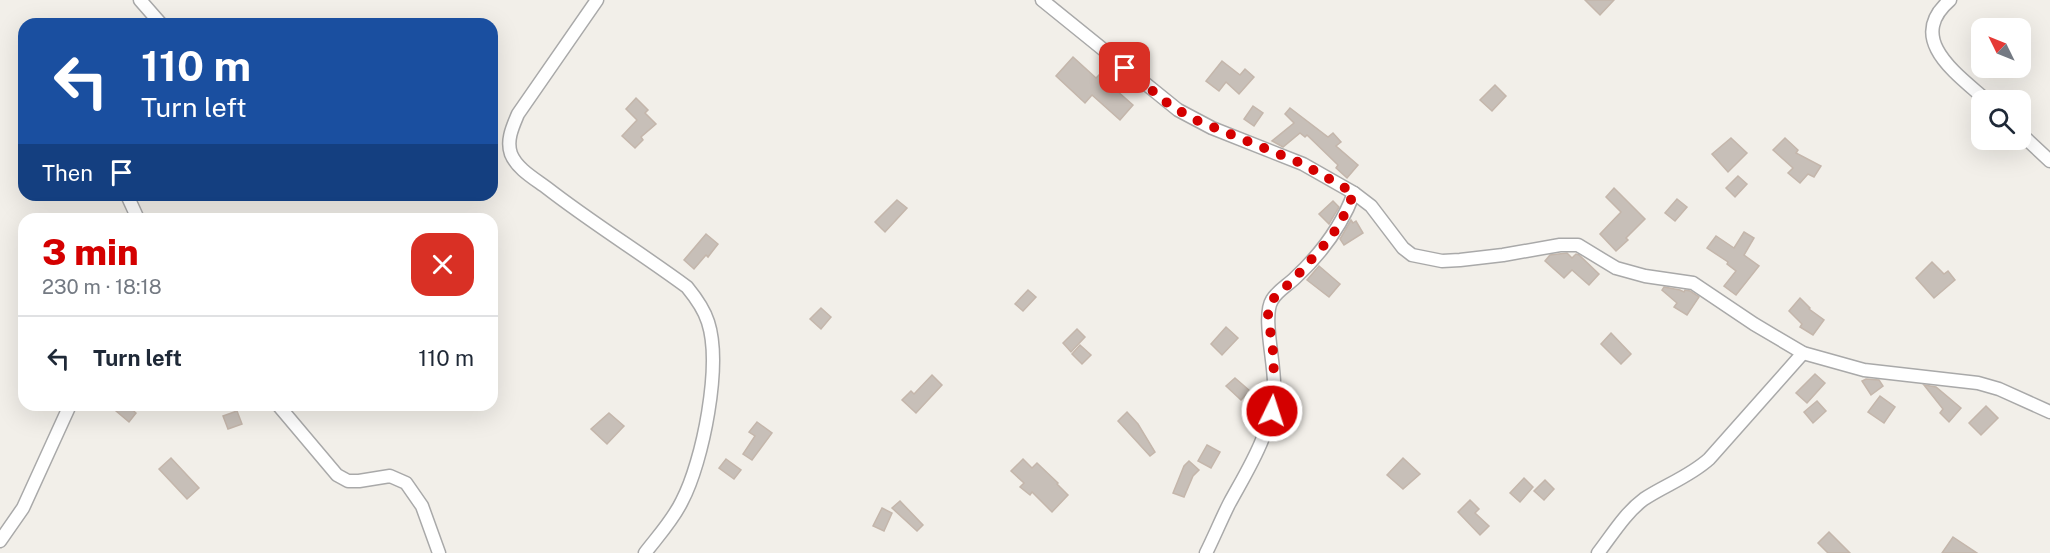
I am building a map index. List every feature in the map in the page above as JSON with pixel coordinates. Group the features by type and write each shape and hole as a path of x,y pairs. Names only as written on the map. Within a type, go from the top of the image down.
{"street":[{"path":"140,0 156,18"},
{"path":"597,0 518,114 510,133 510,151 515,162 523,170 559,198 687,287 698,301 708,321 712,340 713,383 695,465 684,499 645,553"},
{"path":"1042,0 1178,110 1212,128 1303,164 1354,193 1371,206 1403,248 1412,255 1442,261 1460,260 1560,245 1578,245 1624,271 1693,283 1754,324 1803,353 1864,370 1978,383 1999,388 2050,412"},
{"path":"1950,0 1933,24 1935,50 1975,90"},
{"path":"2031,143 2050,161"},
{"path":"1206,553 1226,509 1264,440 1269,423 1274,384 1274,359 1268,314 1272,300 1301,272 1325,244 1340,224 1354,193"},
{"path":"1598,553 1635,507 1698,469 1709,459 1803,353"},
{"path":"0,541 23,508 67,411"},
{"path":"283,411 337,475 348,481 390,476 405,483 422,506 439,553"}],"building":[{"path":"1585,0 1614,0 1600,15"},
{"path":"1073,57 1096,78 1099,75 1133,105 1120,120 1092,95 1085,103 1056,76"},
{"path":"1222,61 1240,75 1245,69 1254,77 1239,94 1226,82 1219,91 1206,81"},
{"path":"1495,85 1506,96 1492,111 1480,100"},
{"path":"636,98 648,110 645,113 656,124 641,137 643,140 635,148 622,136 637,120 626,109"},
{"path":"1253,106 1263,113 1254,126 1244,119"},
{"path":"1290,108 1328,137 1333,133 1341,142 1336,146 1358,165 1347,178 1336,168 1338,165 1307,135 1305,137 1300,133 1283,147 1272,141 1294,123 1285,114"},
{"path":"1731,138 1747,153 1728,172 1712,154"},
{"path":"1785,138 1798,150 1796,153 1821,166 1814,177 1808,174 1800,183 1788,173 1793,168 1773,150"},
{"path":"1738,176 1747,184 1735,197 1726,188"},
{"path":"1614,188 1645,219 1616,251 1600,234 1621,212 1606,197"},
{"path":"1677,199 1687,207 1675,221 1665,213"},
{"path":"897,200 907,208 885,232 875,222"},
{"path":"1333,201 1339,207 1329,224 1319,214"},
{"path":"1351,220 1353,223 1356,221 1363,233 1344,245 1340,239"},
{"path":"1744,232 1754,238 1744,255 1759,266 1736,295 1724,286 1736,271 1727,264 1728,262 1707,248 1716,236 1734,248"},
{"path":"706,234 718,244 694,269 684,260"},
{"path":"1567,253 1572,258 1576,254 1579,255 1599,274 1589,285 1572,270 1564,278 1545,261 1550,255"},
{"path":"1932,262 1944,274 1948,271 1955,280 1934,298 1916,278"},
{"path":"1319,266 1340,284 1329,297 1307,280"},
{"path":"1664,287 1684,292 1685,290 1690,291 1699,297 1687,315 1674,307 1677,303 1662,290"},
{"path":"1028,290 1036,297 1023,311 1015,304"},
{"path":"1800,298 1809,309 1824,320 1813,335 1800,327 1802,324 1789,311"},
{"path":"821,308 831,317 821,329 810,319"},
{"path":"1226,327 1238,338 1222,355 1211,344"},
{"path":"1077,329 1085,337 1071,352 1063,343"},
{"path":"1611,333 1631,354 1621,364 1601,344"},
{"path":"1080,345 1091,355 1082,364 1072,354"},
{"path":"1815,374 1825,383 1807,403 1796,393"},
{"path":"932,375 942,385 916,413 902,400 911,391 914,394"},
{"path":"1235,378 1250,391 1241,400 1226,386"},
{"path":"1879,380 1883,386 1871,395 1862,381"},
{"path":"1924,385 1936,387 1961,408 1949,422 1940,413 1943,409"},
{"path":"1880,396 1895,407 1884,423 1868,412"},
{"path":"1817,401 1826,411 1813,423 1804,412"},
{"path":"1986,406 1998,418 1981,435 1969,423"},
{"path":"116,411 134,411 136,413 129,422"},
{"path":"237,411 242,424 228,429 223,416"},
{"path":"1127,412 1138,424 1155,452 1150,456 1118,421"},
{"path":"609,413 624,426 607,444 591,429"},
{"path":"757,422 772,433 752,460 743,454 755,436 749,432"},
{"path":"1207,445 1220,452 1211,468 1198,461"},
{"path":"171,458 199,488 187,499 159,469"},
{"path":"1403,458 1420,474 1403,489 1387,475"},
{"path":"726,459 741,470 734,479 719,468"},
{"path":"1023,459 1032,468 1037,463 1068,495 1052,512 1032,492 1030,495 1020,487 1024,483 1011,471"},
{"path":"1189,461 1199,470 1193,476 1184,497 1173,493 1184,466"},
{"path":"1524,478 1533,487 1520,502 1510,493"},
{"path":"1545,480 1554,489 1544,500 1534,491"},
{"path":"1470,500 1479,509 1475,513 1489,526 1480,535 1458,512"},
{"path":"900,501 923,525 917,531 892,508"},
{"path":"882,508 892,513 884,531 873,526"},
{"path":"1829,532 1850,553 1828,553 1818,543"},
{"path":"1953,537 1977,553 1942,553"}],"route":[{"path":"1125,68 1166,102 1191,118 1303,164 1354,193 1340,224 1325,244 1308,265 1276,294 1269,306 1269,329 1274,359 1272,411"}]}
